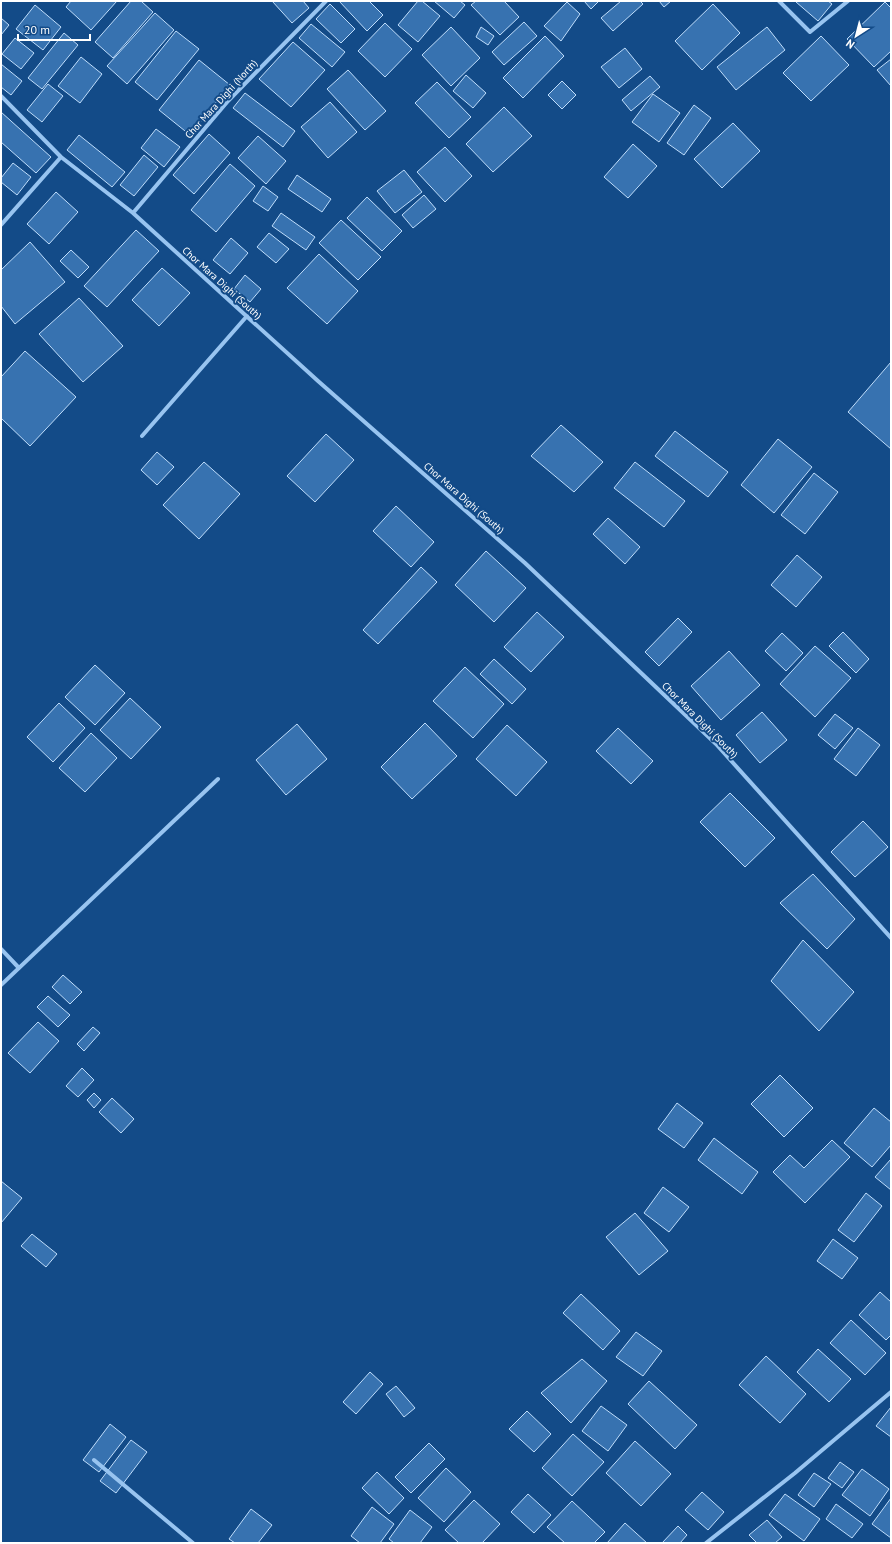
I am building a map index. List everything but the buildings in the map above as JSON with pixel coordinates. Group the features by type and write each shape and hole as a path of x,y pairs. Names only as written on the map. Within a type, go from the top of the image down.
{"street":[{"name":"Chor Mara Dighi (North)","path":"133,213 228,101 326,1"},
{"path":"779,1 810,32 848,1"},
{"name":"Chor Mara Dighi (South)","path":"1,96 61,157 133,213 318,381 525,563 716,744 891,938"},
{"path":"1,225 61,157"},
{"path":"142,436 247,316"},
{"path":"1,985 218,779"},
{"path":"1,950 19,968"},
{"path":"706,1543 795,1473 891,1392"},
{"path":"94,1460 193,1543"}]}
